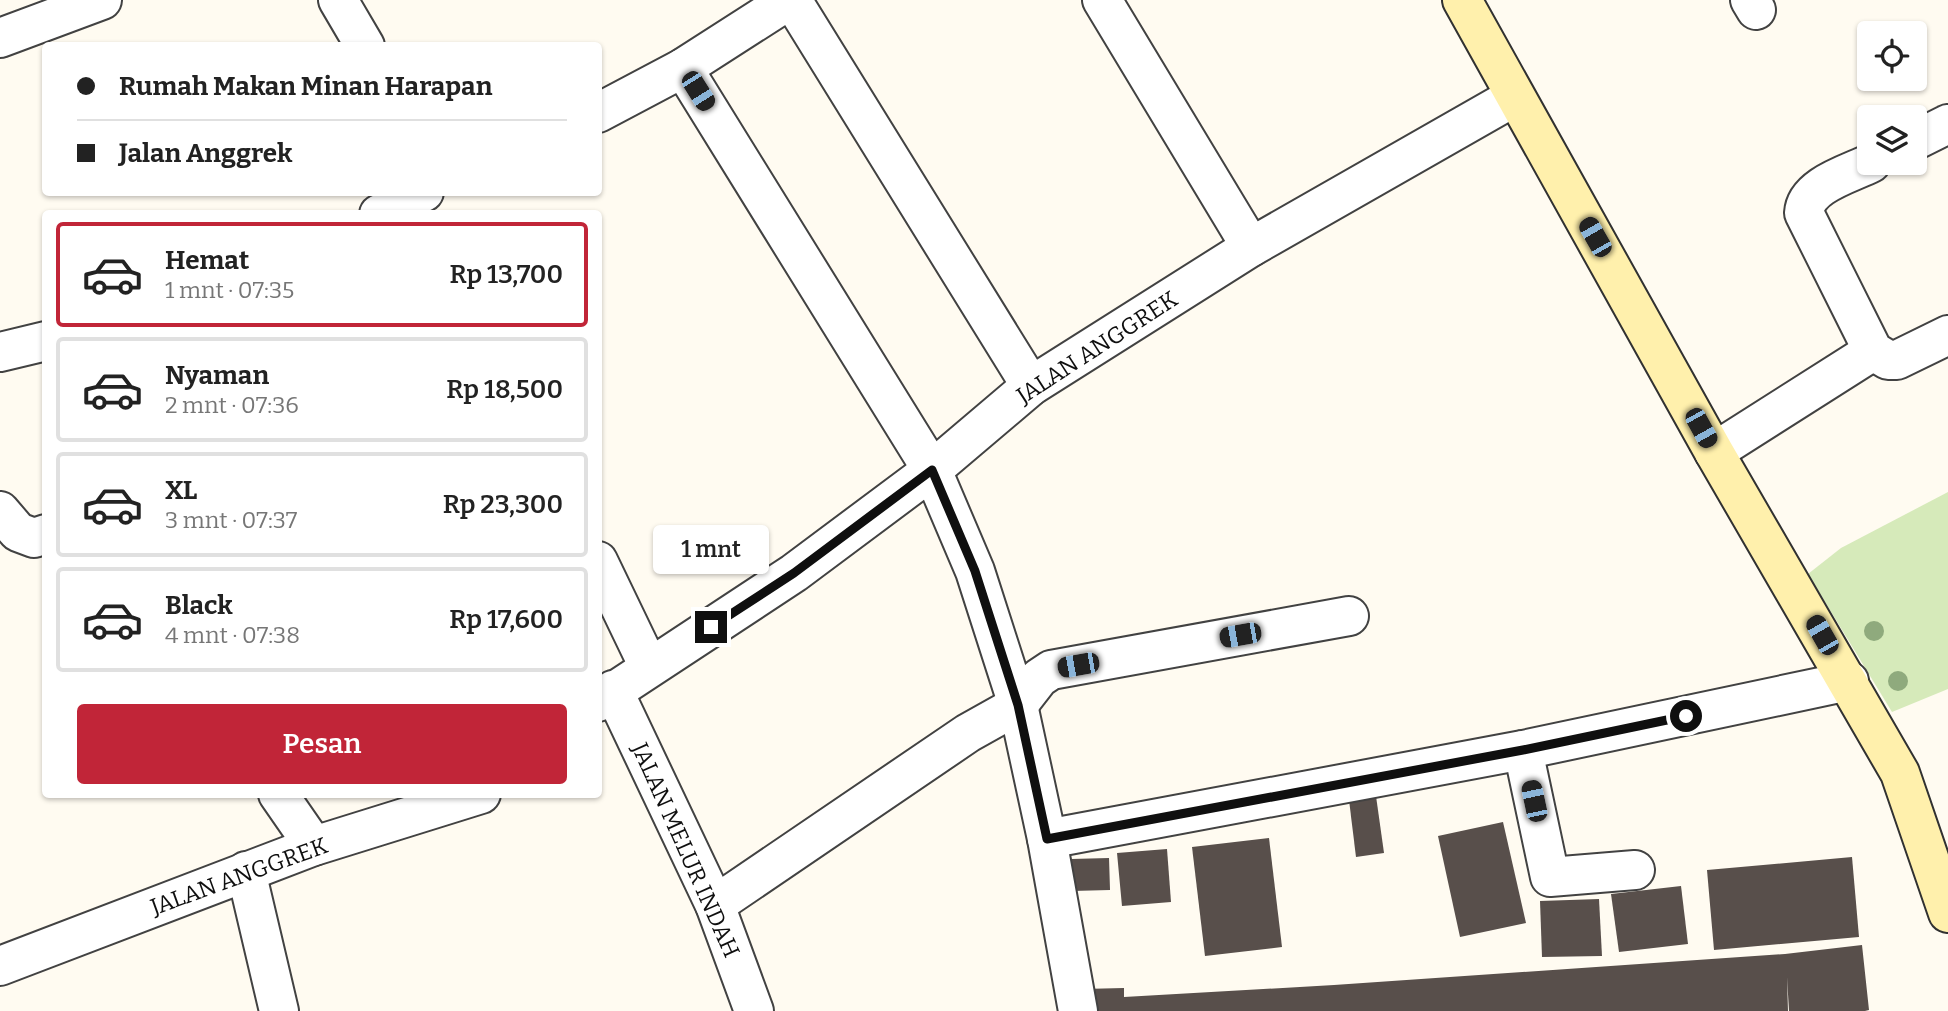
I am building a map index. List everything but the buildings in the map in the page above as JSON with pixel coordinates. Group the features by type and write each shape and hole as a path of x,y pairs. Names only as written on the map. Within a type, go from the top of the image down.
{"main road":[{"path":"1462,0 1714,452 1849,681 1906,786 1948,911"}],"street":[{"path":"0,38 102,0"},
{"path":"338,0 363,42"},
{"path":"602,111 683,68 790,0 1031,386"},
{"path":"1102,0 1251,247"},
{"path":"683,68 932,470 975,571 1018,705 1047,839 1078,1011"},
{"name":"JALAN ANGGREK","path":"606,696 794,573 932,470 1031,386 1251,247 1514,97"},
{"path":"1927,134 1948,124"},
{"path":"1857,170 1813,192 1804,204 1804,213 1873,351 1888,360 1897,360 1948,335"},
{"path":"0,352 42,342"},
{"path":"1714,452 1873,351"},
{"path":"0,511 18,532 34,538 42,535"},
{"path":"602,569 649,667"},
{"path":"715,905 968,733 1018,705 1039,678 1051,670 1349,616"},
{"path":"1047,839 1523,750 1849,681"},
{"name":"JALAN MELUR INDAH","path":"606,696 715,905 754,1011"},
{"path":"1523,750 1550,877 1635,870"},
{"path":"281,798 314,846"},
{"name":"JALAN ANGGREK","path":"0,967 314,846 468,798"},
{"path":"246,871 279,1011"}],"green space":[{"path":"1948,492 1948,689 1892,712 1808,574 1841,548"}],"route":[{"path":"711,627 794,573 932,470 975,571 1018,705 1047,839 1523,750 1686,716"}]}
